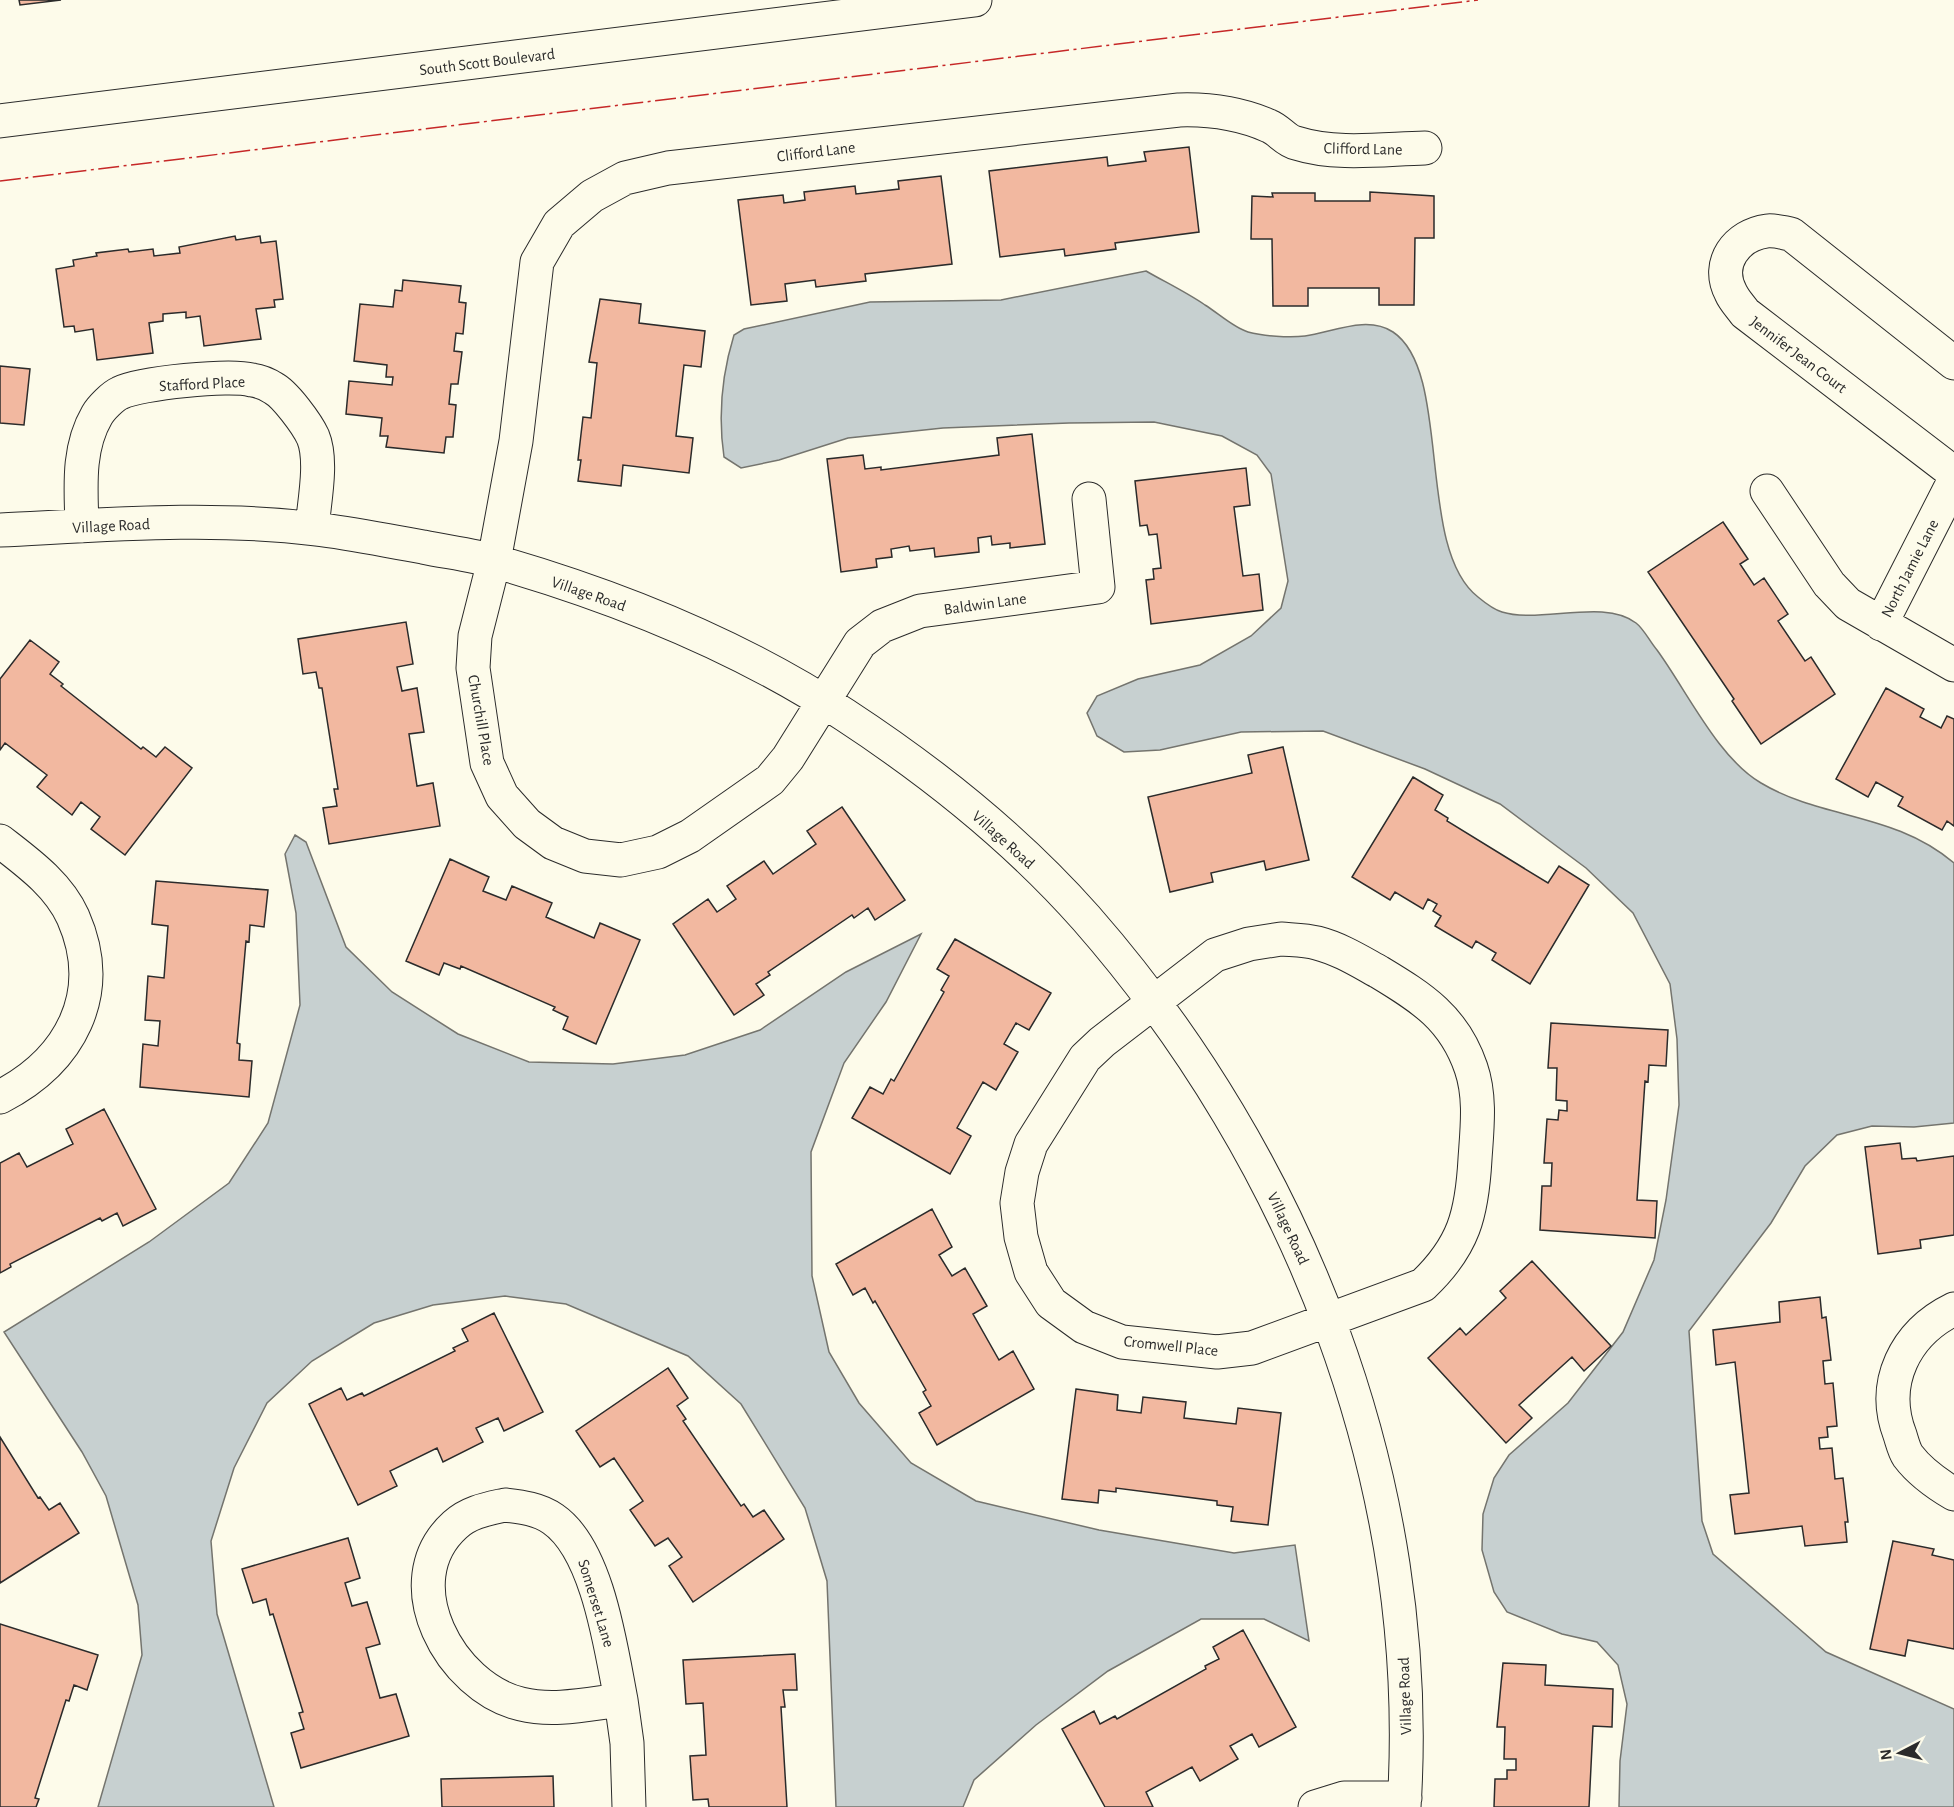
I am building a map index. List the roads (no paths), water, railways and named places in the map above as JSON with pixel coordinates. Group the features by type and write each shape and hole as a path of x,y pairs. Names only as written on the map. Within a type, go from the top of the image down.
{"street":[{"name":"South Scott Boulevard","path":"0,121 975,0"},
{"name":"Clifford Lane","path":"494,561 516,441 537,262 559,224 592,196 625,178 668,168 1179,110 1207,109 1241,116 1272,127 1293,143 1329,150 1425,148"},
{"name":"Jennifer Jean Court","path":"1954,363 1791,234 1770,230 1749,235 1737,244 1727,259 1726,276 1730,293 1745,313 1954,473"},
{"name":"Stafford Place","path":"82,526 81,470 86,439 98,413 120,393 149,386 219,378 250,379 275,388 296,411 314,438 317,474 312,528"},
{"name":"North Jamie Lane","path":"1881,624 1954,481"},
{"path":"1767,491 1828,584 1848,604 1954,665"},
{"name":"Baldwin Lane","path":"823,702 860,643 882,626 901,617 920,611 1098,587 1089,499"},
{"name":"Village Road","path":"0,530 172,522 312,528 494,561 629,607 732,652 823,702 938,781 1014,846 1085,917 1153,1002 1245,1139 1291,1228 1331,1320 1355,1390 1376,1473 1396,1583 1406,1696 1405,1803"},
{"name":"Churchill Place","path":"494,561 475,636 473,668 487,763 502,796 526,824 554,843 585,856 621,860 658,852 690,836 770,780 788,758 823,702"},
{"path":"0,841 33,866 54,888 73,917 82,951 85,985 78,1018 67,1041 48,1066 22,1086 0,1097"},
{"name":"Cromwell Place","path":"1281,939 1316,943 1348,954 1422,998 1444,1018 1461,1044 1472,1070 1478,1104 1473,1201 1463,1234 1444,1265 1423,1285 1331,1320 1252,1348 1217,1352 1122,1342 1084,1328 1051,1304 1032,1272 1021,1237 1017,1203 1031,1144 1085,1059 1102,1042 1215,955 1249,944 1281,939"},
{"path":"1954,1309 1938,1317 1916,1339 1900,1362 1892,1388 1894,1420 1907,1455 1932,1480 1954,1494"},
{"name":"Somerset Lane","path":"621,1700 552,1709 520,1704 490,1692 468,1674 447,1649 434,1620 429,1593 430,1568 440,1545 455,1525 476,1512 505,1505 530,1508 552,1518 571,1535 584,1556 608,1632 621,1700 627,1743 629,1807"},
{"path":"1315,1807 1344,1798 1405,1803"}]}
